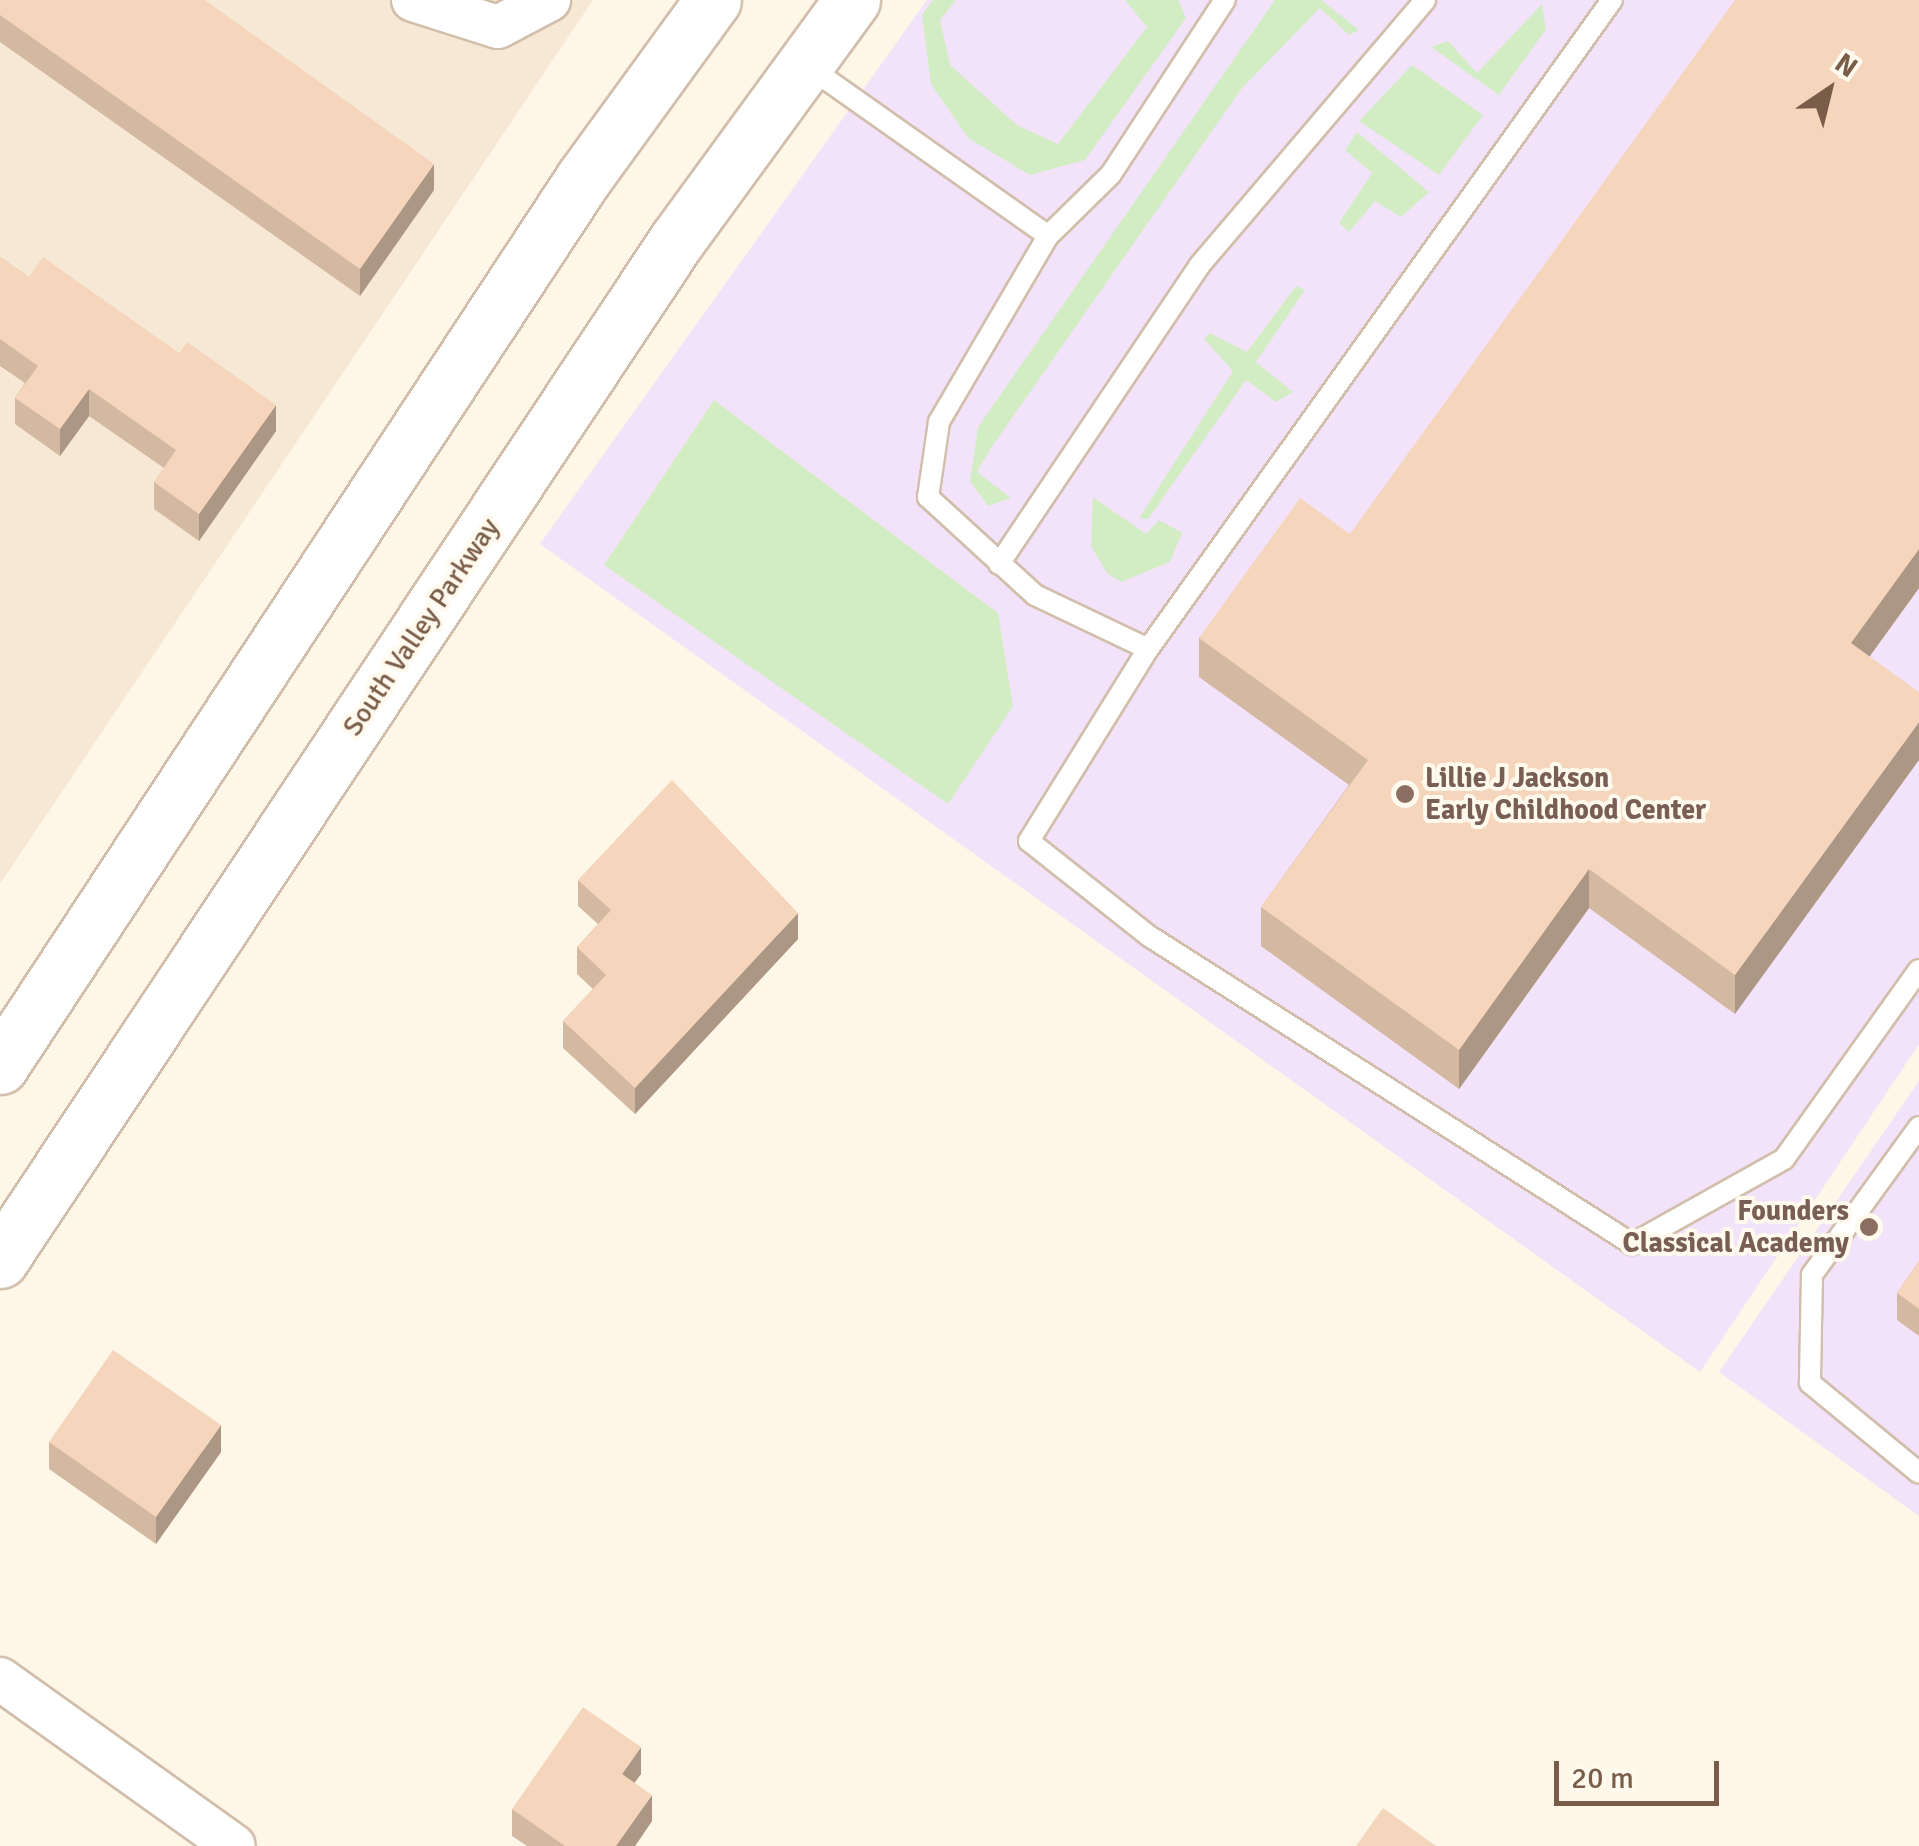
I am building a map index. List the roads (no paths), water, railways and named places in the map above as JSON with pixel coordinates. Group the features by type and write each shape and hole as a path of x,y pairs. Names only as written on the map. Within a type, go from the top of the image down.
{"main road":[{"path":"0,1066 582,179 713,0"},
{"name":"South Valley Parkway","path":"0,1260 677,240 852,0"}],"street":[{"path":"413,0 498,28 548,0"},
{"path":"0,1679 234,1846"}],"lane":[{"path":"1148,649 1034,595 928,497 939,422 1048,236 1111,174 1225,0"},
{"path":"999,564 1198,266 1424,0"},
{"path":"1612,0 1148,649 1029,841 1149,936 1632,1244 1784,1159 1919,970"},
{"path":"805,65 1048,236"},
{"path":"1919,1126 1812,1275 1810,1383 1919,1473"}],"place":[{"name":"Lillie J Jackson Early Childhood Center","path":"1405,794"},
{"name":"Founders Classical Academy","path":"1869,1227"}]}
